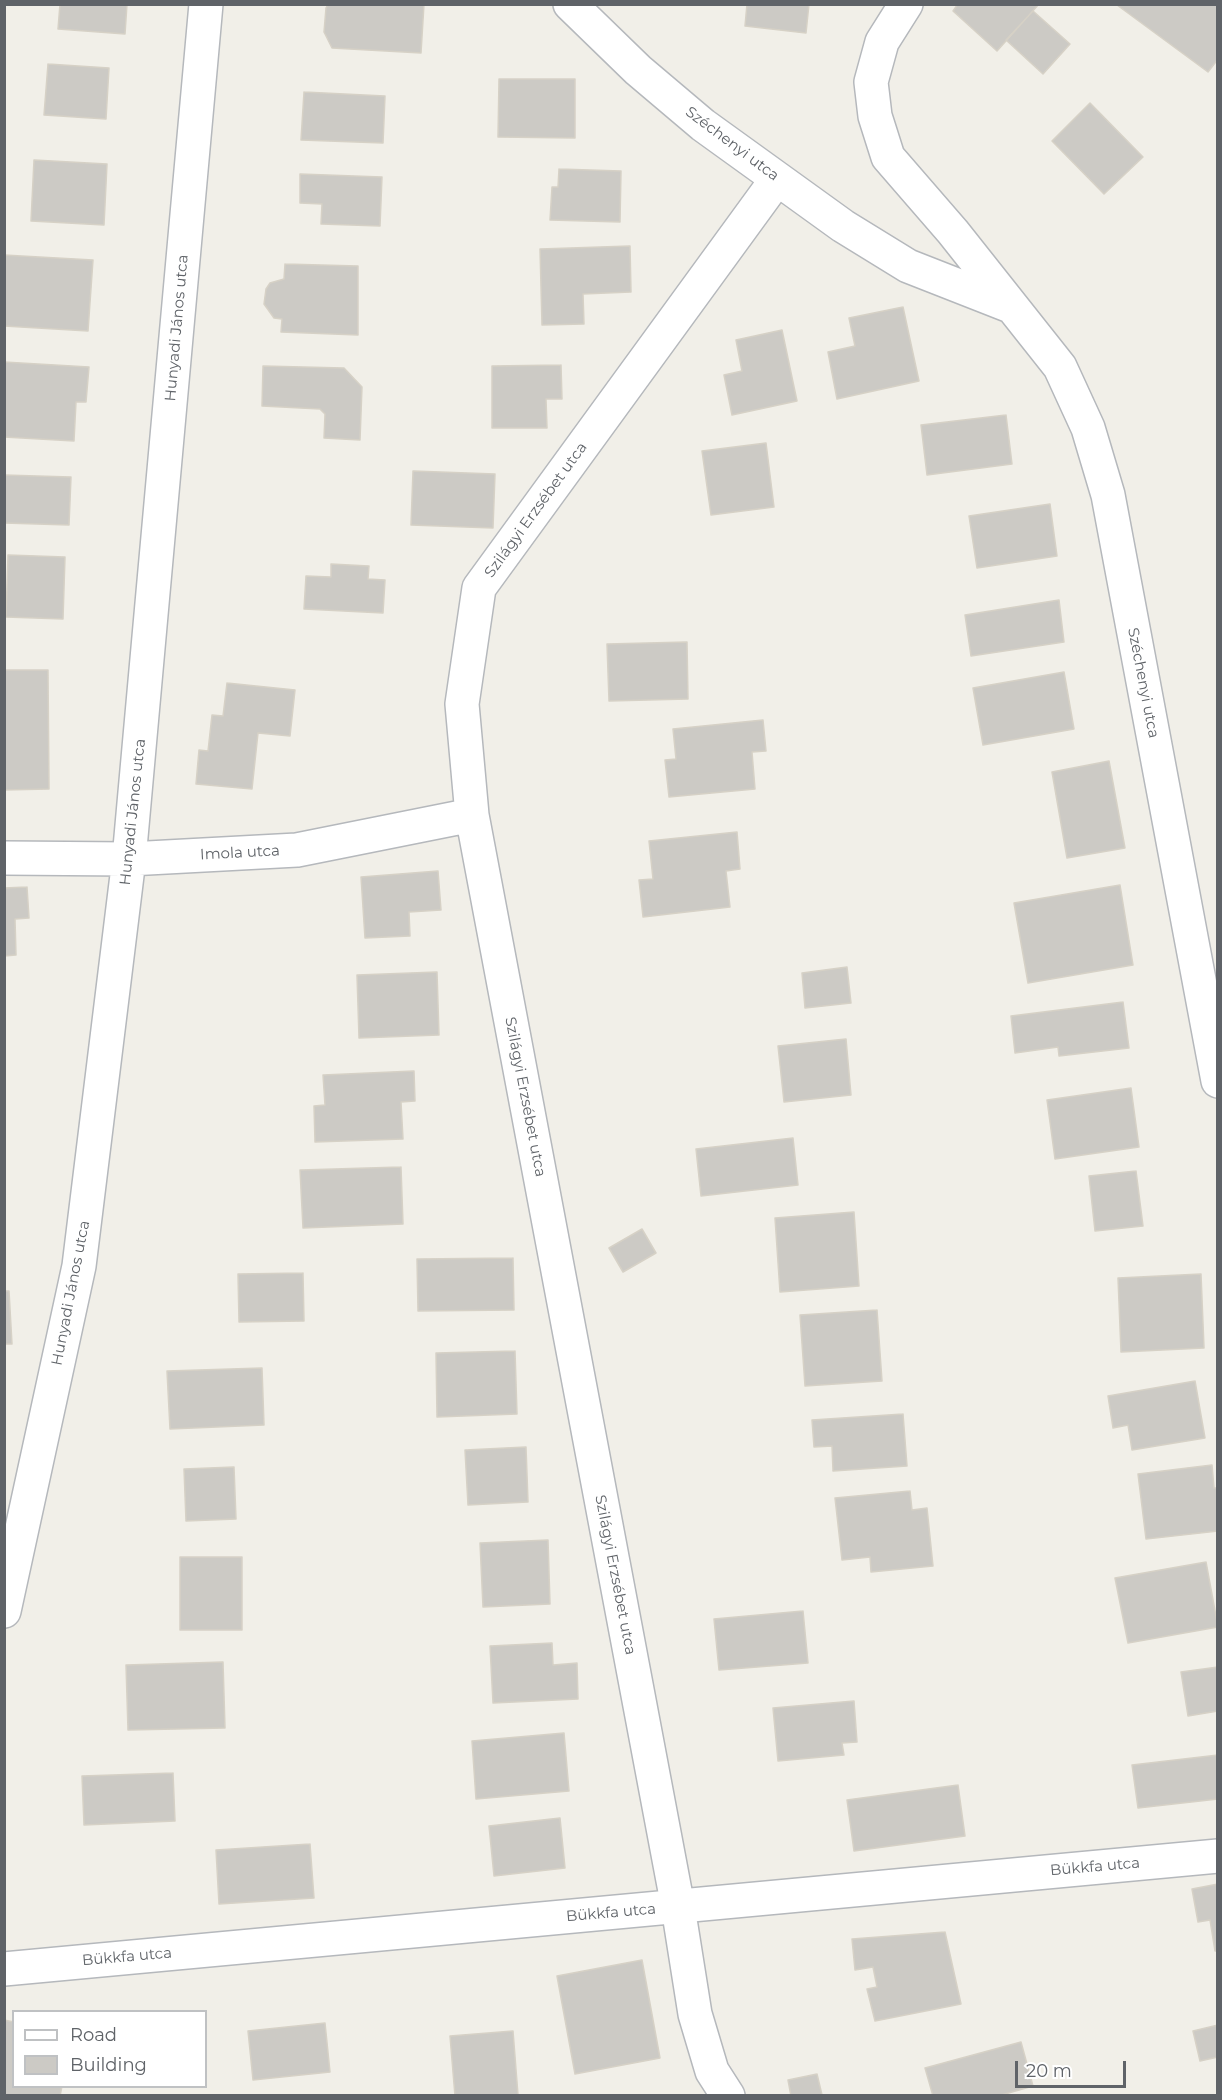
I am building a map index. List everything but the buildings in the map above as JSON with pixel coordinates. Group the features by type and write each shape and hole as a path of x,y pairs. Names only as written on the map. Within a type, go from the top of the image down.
{"street":[{"name":"Hunyadi János utca","path":"4,1611 79,1266 129,859 206,4"},
{"name":"Széchenyi utca","path":"570,4 638,70 704,125 843,226 908,266 1013,307"},
{"name":"Széchenyi utca","path":"906,4 882,42 871,82 875,116 888,157 953,232 1060,367 1088,428 1108,495 1218,1081"},
{"name":"Szilágyi Erzsébet utca","path":"728,2096 712,2071 695,2014 678,1907 471,815 462,704 479,588 777,179"},
{"path":"908,266 934,266 949,253 953,232"},
{"name":"Imola utca","path":"4,858 129,859 297,850 471,815"},
{"name":"Bükkfa utca","path":"4,1969 1218,1856"}]}
